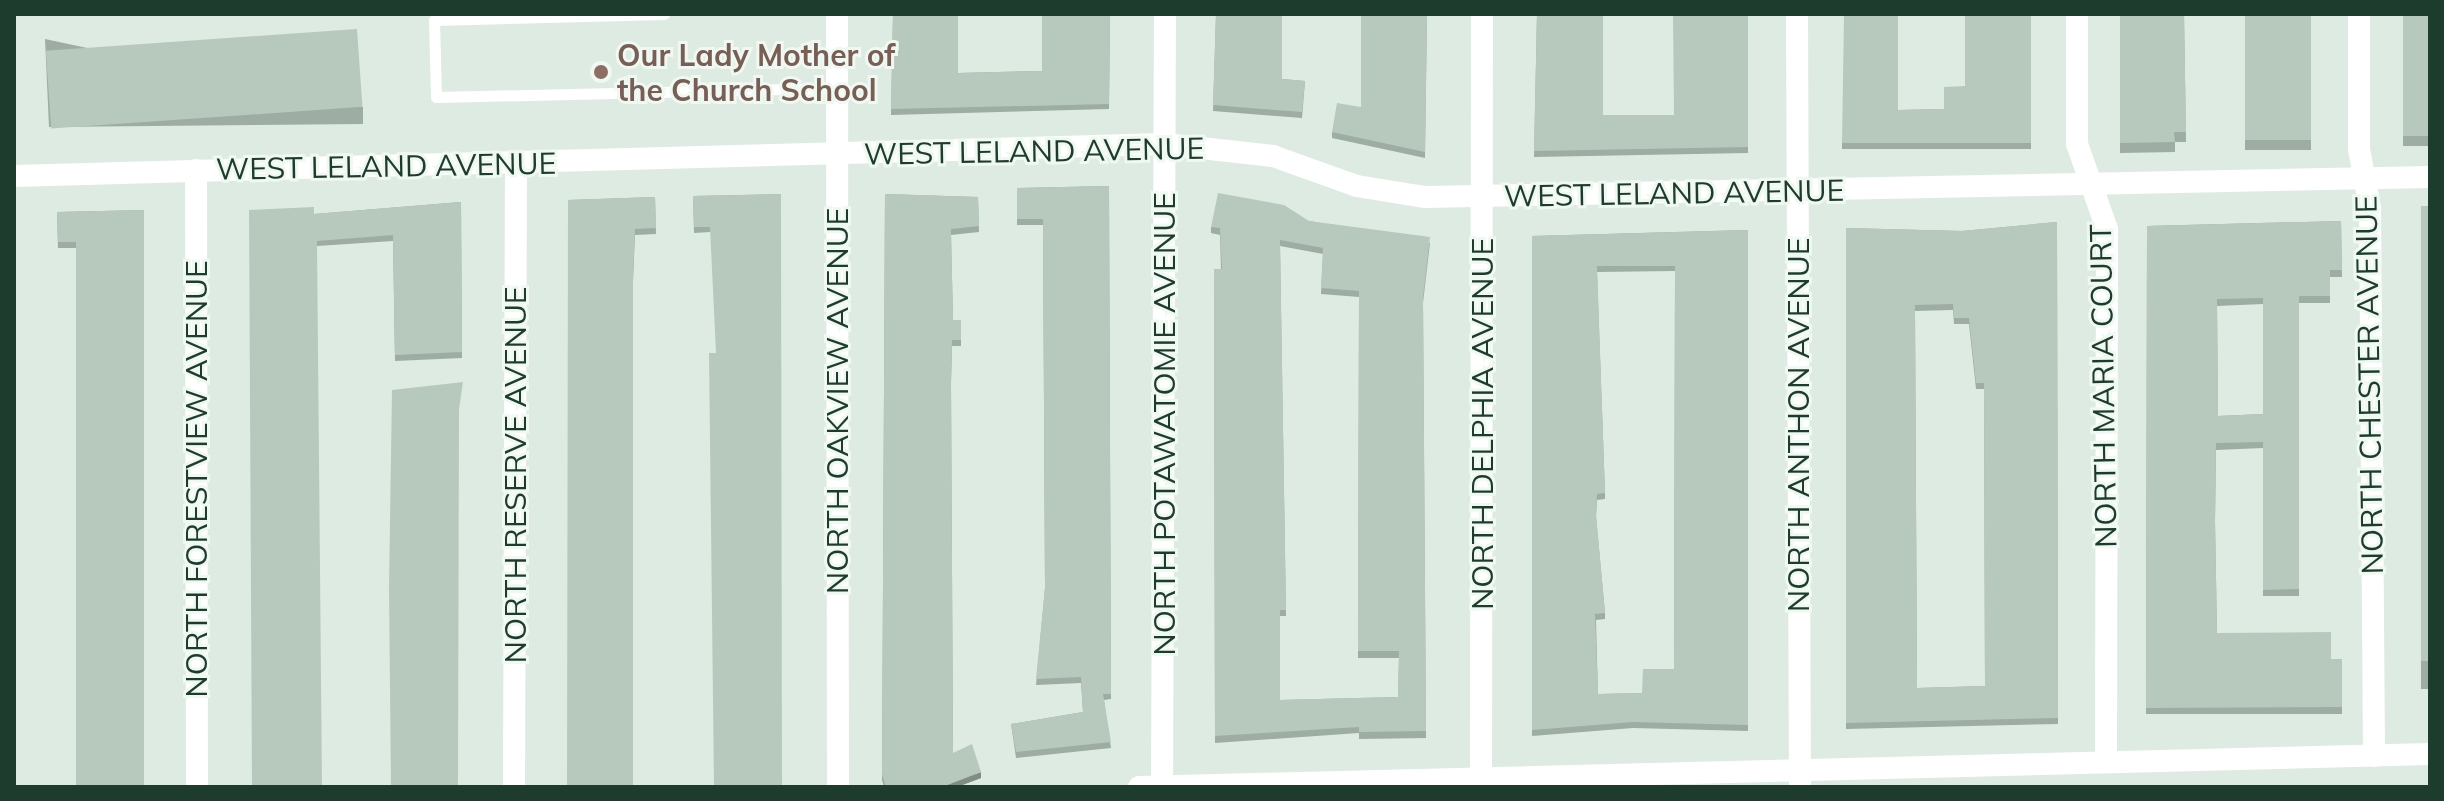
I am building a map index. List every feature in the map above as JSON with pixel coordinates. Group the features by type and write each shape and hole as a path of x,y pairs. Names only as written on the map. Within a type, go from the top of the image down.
{"street":[{"name":"NORTH OAKVIEW AVENUE","path":"837,14 838,787"},
{"name":"NORTH POTAWATOMIE AVENUE","path":"1162,786 1165,14"},
{"name":"NORTH DELPHIA AVENUE","path":"1481,783 1482,14"},
{"name":"NORTH ANTHON AVENUE","path":"1797,14 1800,778"},
{"name":"NORTH MARIA COURT","path":"2077,14 2077,144 2107,229 2106,761"},
{"name":"NORTH CHESTER AVENUE","path":"2359,14 2365,179 2374,756"},
{"name":"WEST LELAND AVENUE","path":"14,176 1165,144 1273,156 1389,194 1797,191 2430,177"},
{"name":"NORTH RESERVE AVENUE","path":"514,787 516,164"},
{"name":"NORTH FORESTVIEW AVENUE","path":"196,170 197,787"},
{"path":"1139,787 1800,778 2106,761 2430,754"}],"lane":[{"path":"664,14 434,20 436,97 837,88"}],"building":[{"path":"893,14 958,14 958,73 1042,71 1042,14 1110,14 1109,104 891,109"},
{"path":"1216,14 1282,14 1282,79 1305,81 1302,112 1213,105"},
{"path":"1361,14 1427,14 1425,152 1332,132 1337,103 1361,107"},
{"path":"1537,14 1603,14 1603,115 1674,115 1673,14 1748,14 1748,147 1534,151"},
{"path":"1844,14 1898,14 1898,110 1944,109 1944,87 1965,86 1965,14 2031,14 2031,143 1842,143"},
{"path":"2120,14 2184,14 2186,132 2174,132 2175,142 2120,143"},
{"path":"2245,14 2311,14 2311,140 2245,140"},
{"path":"2403,14 2430,14 2430,136 2403,136"},
{"path":"357,29 362,107 51,129 46,51"},
{"path":"1109,186 1111,694 1103,694 1111,742 1016,752 1011,724 1083,712 1081,677 1036,679 1045,588 1043,219 1017,219 1017,188"},
{"path":"1218,193 1284,205 1309,221 1430,237 1423,297 1426,731 1359,732 1359,727 1215,736 1214,269 1222,269 1220,228 1211,227","holes":["1280,240 1323,248 1321,288 1359,291 1358,651 1399,651 1398,697 1280,700 1280,610 1286,610"]},
{"path":"781,194 782,787 714,787 709,353 716,353 710,227 694,227 693,196"},
{"path":"885,194 978,197 979,226 951,229 953,320 961,320 961,340 952,340 951,380 953,753 972,744 981,772 942,787 886,787 882,774"},
{"path":"655,197 656,228 635,229 633,276 633,787 567,787 568,200"},
{"path":"461,202 462,352 395,355 393,235 317,241 322,787 252,787 249,210 314,207 314,214"},
{"path":"2421,206 2430,206 2430,661 2421,661"},
{"path":"144,210 144,787 76,787 76,242 58,242 57,212"},
{"path":"2341,221 2342,270 2330,270 2330,296 2299,296 2299,589 2263,590 2263,442 2216,443 2215,521 2217,633 2331,632 2331,659 2342,659 2342,707 2146,708 2147,226","holes":["2263,298 2263,414 2218,416 2217,299"]},
{"path":"2057,222 2058,718 1846,723 1846,228 1962,231","holes":["1953,304 1954,318 1969,318 1976,383 1984,383 1985,686 1917,688 1915,305"]},
{"path":"1748,230 1748,725 1633,722 1532,730 1532,236","holes":["1597,266 1675,266 1674,669 1643,669 1642,693 1598,694 1595,614 1605,613 1596,514 1597,494 1605,493"]},
{"path":"463,382 459,409 458,787 391,787 389,588 392,390"}],"place":[{"name":"Our Lady Mother of the Church School","path":"601,72"}]}
